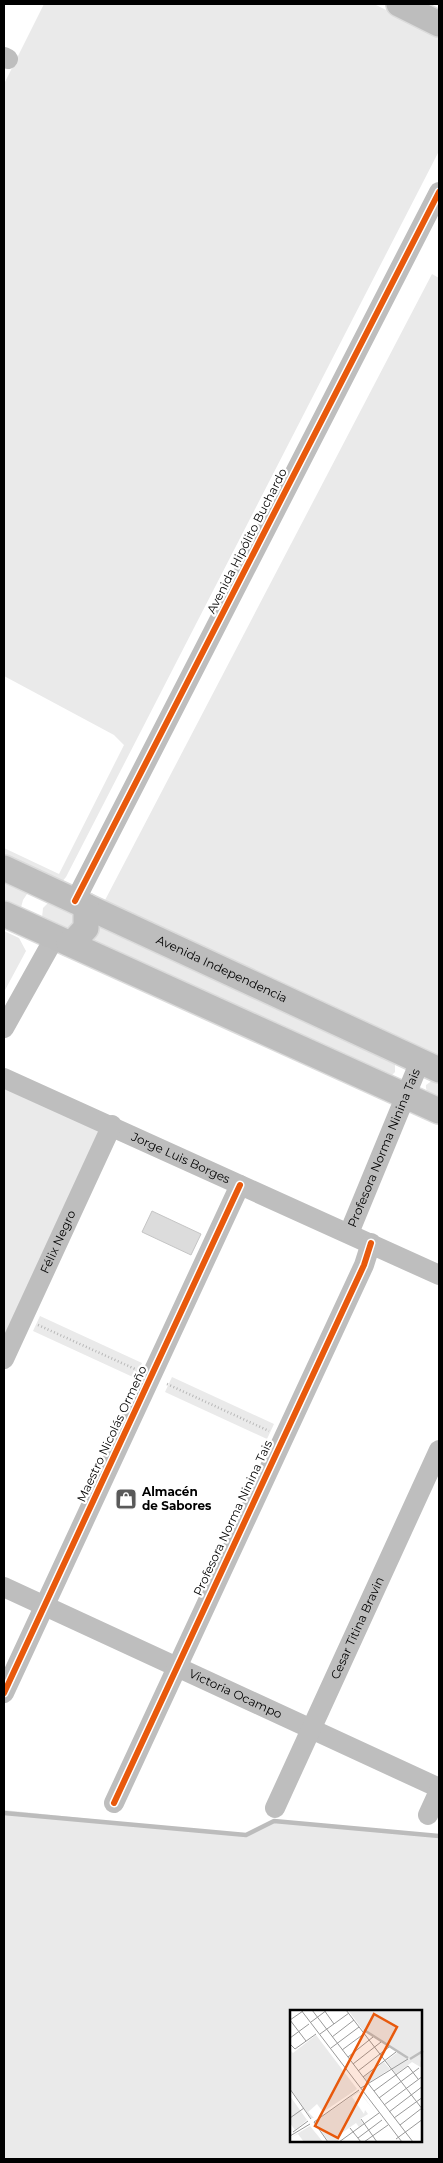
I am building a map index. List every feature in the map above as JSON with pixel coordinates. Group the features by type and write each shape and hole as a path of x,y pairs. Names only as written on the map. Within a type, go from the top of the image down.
{"main road":[{"path":"400,4 439,24"},
{"name":"Avenida Independencia","path":"4,868 430,1066"},
{"path":"31,926 31,910 35,901 50,890"},
{"path":"62,940 76,939 86,928 88,921 81,903"},
{"path":"4,914 439,1111"}],"street":[{"name":"Avenida Hipólito Buchardo","path":"81,903 439,192"},
{"path":"4,1028 62,940"},
{"name":"Profesora Norma Ninina Tais","path":"349,1233 406,1096 430,1066"},
{"name":"Jorge Luis Borges","path":"4,1078 112,1125 439,1275"},
{"name":"Félix Negro","path":"4,1359 112,1125"},
{"name":"Maestro Nicolás Ormeño","path":"4,1693 240,1185"},
{"name":"Profesora Norma Ninina Tais","path":"114,1803 176,1666 364,1265 371,1243"},
{"name":"Cesar Titina Bravin","path":"275,1808 439,1450"},
{"name":"Victoria Ocampo","path":"4,1586 439,1790"},
{"path":"428,1815 439,1790"}],"path":[{"path":"23,1318 284,1438"}],"shaded area":[{"path":"44,4 374,4 439,36 439,151 66,877 61,883 4,859 4,848 59,874 124,745 114,735 4,676 4,84"},
{"path":"432,274 439,278 439,1059 103,904"},
{"path":"4,879 29,891 23,900 20,911 4,904"},
{"path":"49,902 74,911 75,921 68,929 42,918 43,908"},
{"path":"98,924 395,1063 395,1072 391,1076 90,942 96,934"},
{"path":"4,931 19,938 26,951 4,992"},
{"path":"433,1080 439,1081 439,1101 430,1095 426,1088 426,1085"},
{"path":"4,1084 100,1129 4,1342"},
{"path":"40,1316 142,1363 135,1378 33,1331"},
{"path":"172,1377 274,1424 267,1439 165,1392"},
{"path":"4,1810 246,1835 274,1821 439,1837 439,2159 4,2159"}],"building":[{"path":"152,1211 201,1234 191,1255 142,1232"}],"waterway":[{"path":"4,1813 246,1835 274,1821 439,1836"}],"cycle path":[{"path":"75,901 439,192"},
{"path":"4,1693 240,1185"},
{"path":"114,1803 364,1265 371,1243"}],"place":[{"name":"Almacén de Sabores","path":"126,1499"}]}
